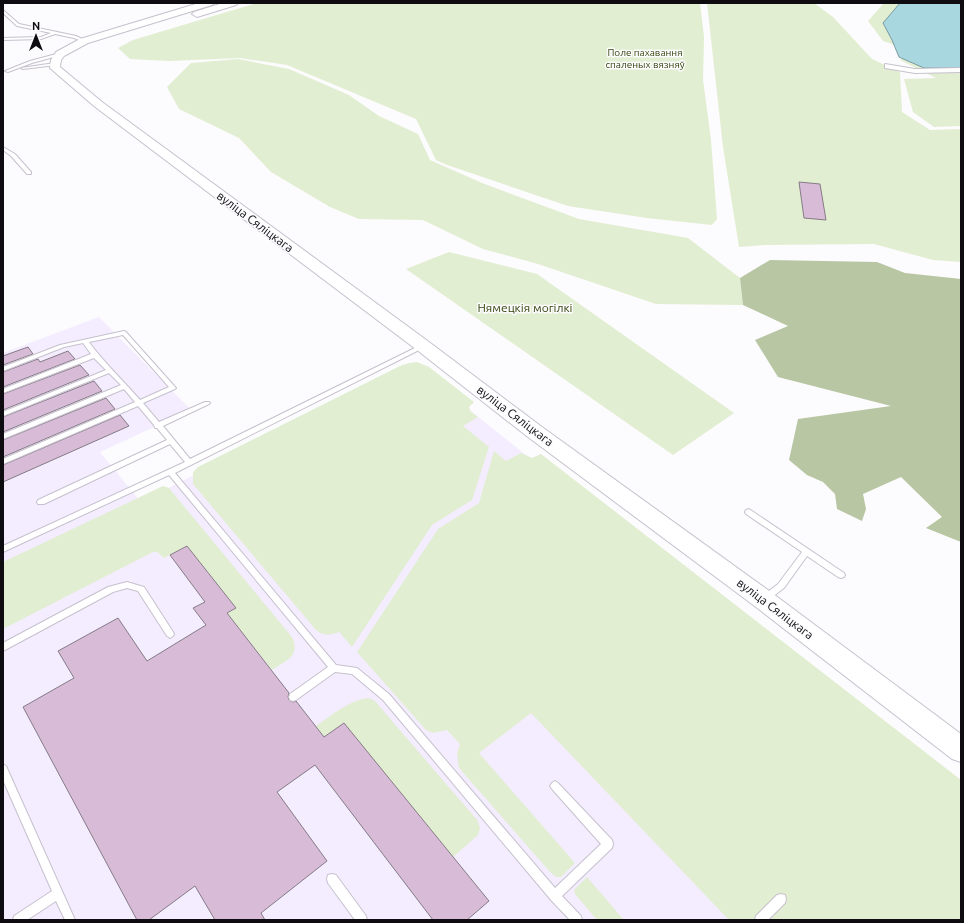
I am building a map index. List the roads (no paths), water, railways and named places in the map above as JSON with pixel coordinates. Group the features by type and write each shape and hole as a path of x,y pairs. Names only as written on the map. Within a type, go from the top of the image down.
{"main road":[{"path":"55,64 60,54 84,41 181,10 208,3"},
{"path":"76,56 98,44 233,3"},
{"path":"181,10 193,15"},
{"name":"вуліца Сяліцкага","path":"55,64 56,70 69,74 116,118 423,346 535,432 764,600 961,750"}],"street":[{"path":"888,66 915,71 961,70"}],"lane":[{"path":"3,11 18,25 75,37 84,41"},
{"path":"3,39 41,38 55,33"},
{"path":"55,64 7,71 31,62 60,54"},
{"path":"3,148 13,155 29,173"},
{"path":"3,369 62,346 124,333 173,388 3,462"},
{"path":"85,341 95,355 125,386 190,463"},
{"path":"3,549 190,463 423,346"},
{"path":"3,391 95,355"},
{"path":"3,414 109,371"},
{"path":"3,437 125,386"},
{"path":"158,426 207,403"},
{"path":"41,502 171,441"},
{"path":"170,472 334,668 354,671 386,697 577,920"},
{"path":"748,512 841,575"},
{"path":"764,600 781,586 806,552"},
{"path":"3,647 111,589 127,585 142,589 170,634"},
{"path":"293,697 334,668"},
{"path":"3,769 70,920"},
{"path":"555,786 608,844 555,896"},
{"path":"332,879 362,920"},
{"path":"18,920 58,893"},
{"path":"760,920 781,899"}],"water":[{"path":"900,3 961,3 961,68 924,68 899,57 883,23"}],"park label":[{"name":"Поле пахавання спаленых вязняў","path":"645,58"},
{"name":"Нямецкія могілкі","path":"525,308"}]}
